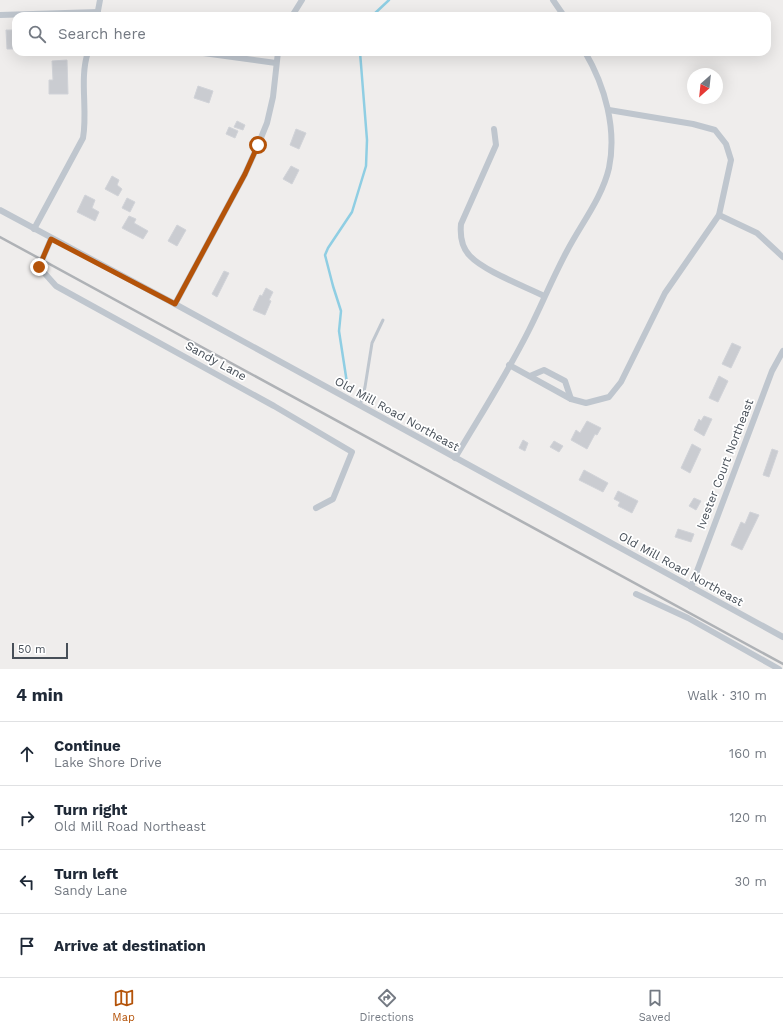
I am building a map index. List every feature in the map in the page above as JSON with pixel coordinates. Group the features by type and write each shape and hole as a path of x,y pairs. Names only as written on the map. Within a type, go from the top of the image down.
{"street":[{"path":"98,12 100,0"},
{"path":"294,12 302,0"},
{"path":"553,0 561,12"},
{"path":"0,15 12,15"},
{"path":"34,229 83,138 85,125 85,67 87,56"},
{"path":"225,56 276,63"},
{"path":"175,304 245,174 258,145 267,123 273,97 277,56"},
{"path":"455,458 529,330 544,296 580,227 599,196 609,168 611,138 609,110 592,64 587,56"},
{"path":"509,365 571,399 586,403 609,397 621,382 665,292 719,215 731,160 726,144 715,130 693,124 609,110"},
{"path":"494,129 496,145 461,224 460,237 469,256 488,268 544,296"},
{"name":"Old Mill Road Northeast","path":"0,210 51,239 175,304 783,637"},
{"path":"719,215 757,233 783,257"},
{"name":"Sandy Lane","path":"51,239 39,267 56,286 274,406 352,452 333,499 316,508"},
{"name":"Ivester Court Northeast","path":"691,587 772,371 783,351"},
{"path":"530,376 544,370 565,381 571,399"},
{"path":"636,594 688,618 778,669"}],"lane":[{"path":"360,406 365,387 372,343 383,320"}],"building":[{"path":"6,30 12,30 12,49 7,49"},
{"path":"67,60 68,94 49,94 49,80 53,80 52,61"},
{"path":"198,86 213,91 209,103 194,98"},
{"path":"237,121 245,125 243,130 234,127"},
{"path":"229,127 238,131 235,138 226,134"},
{"path":"296,129 306,133 299,149 290,145"},
{"path":"291,166 299,170 292,184 283,179"},
{"path":"112,176 119,180 117,185 122,189 118,196 105,189"},
{"path":"85,195 95,200 92,208 99,212 95,221 77,212"},
{"path":"127,198 135,202 130,212 122,208"},
{"path":"129,216 136,219 134,223 148,231 143,239 122,228"},
{"path":"177,225 186,230 177,246 168,241"},
{"path":"224,271 229,273 217,297 212,294"},
{"path":"266,288 273,292 265,315 253,310 260,295 262,296"},
{"path":"732,343 741,347 731,368 722,364"},
{"path":"719,376 728,381 718,402 709,398"},
{"path":"704,416 712,419 704,436 694,430 699,419 701,421"},
{"path":"587,421 601,428 597,435 595,434 587,449 571,440 576,430 580,433"},
{"path":"523,440 528,443 525,451 519,448"},
{"path":"554,441 563,446 559,452 550,447"},
{"path":"692,444 701,449 690,473 681,468"},
{"path":"772,449 778,451 769,477 763,475"},
{"path":"584,470 608,483 603,492 579,480"},
{"path":"618,491 638,501 632,513 618,506 620,502 614,499"},
{"path":"694,498 701,501 696,510 689,506"},
{"path":"750,512 759,515 742,550 731,545 741,522 745,524"},
{"path":"678,529 694,534 691,542 675,537"}],"waterway":[{"path":"376,12 389,0"},
{"path":"347,383 339,331 341,311 325,255 352,212 366,166 367,140 360,56"}],"railway":[{"path":"0,237 783,664"}],"route":[{"path":"39,267 51,239 175,304 208,240 245,174 258,145"}]}
